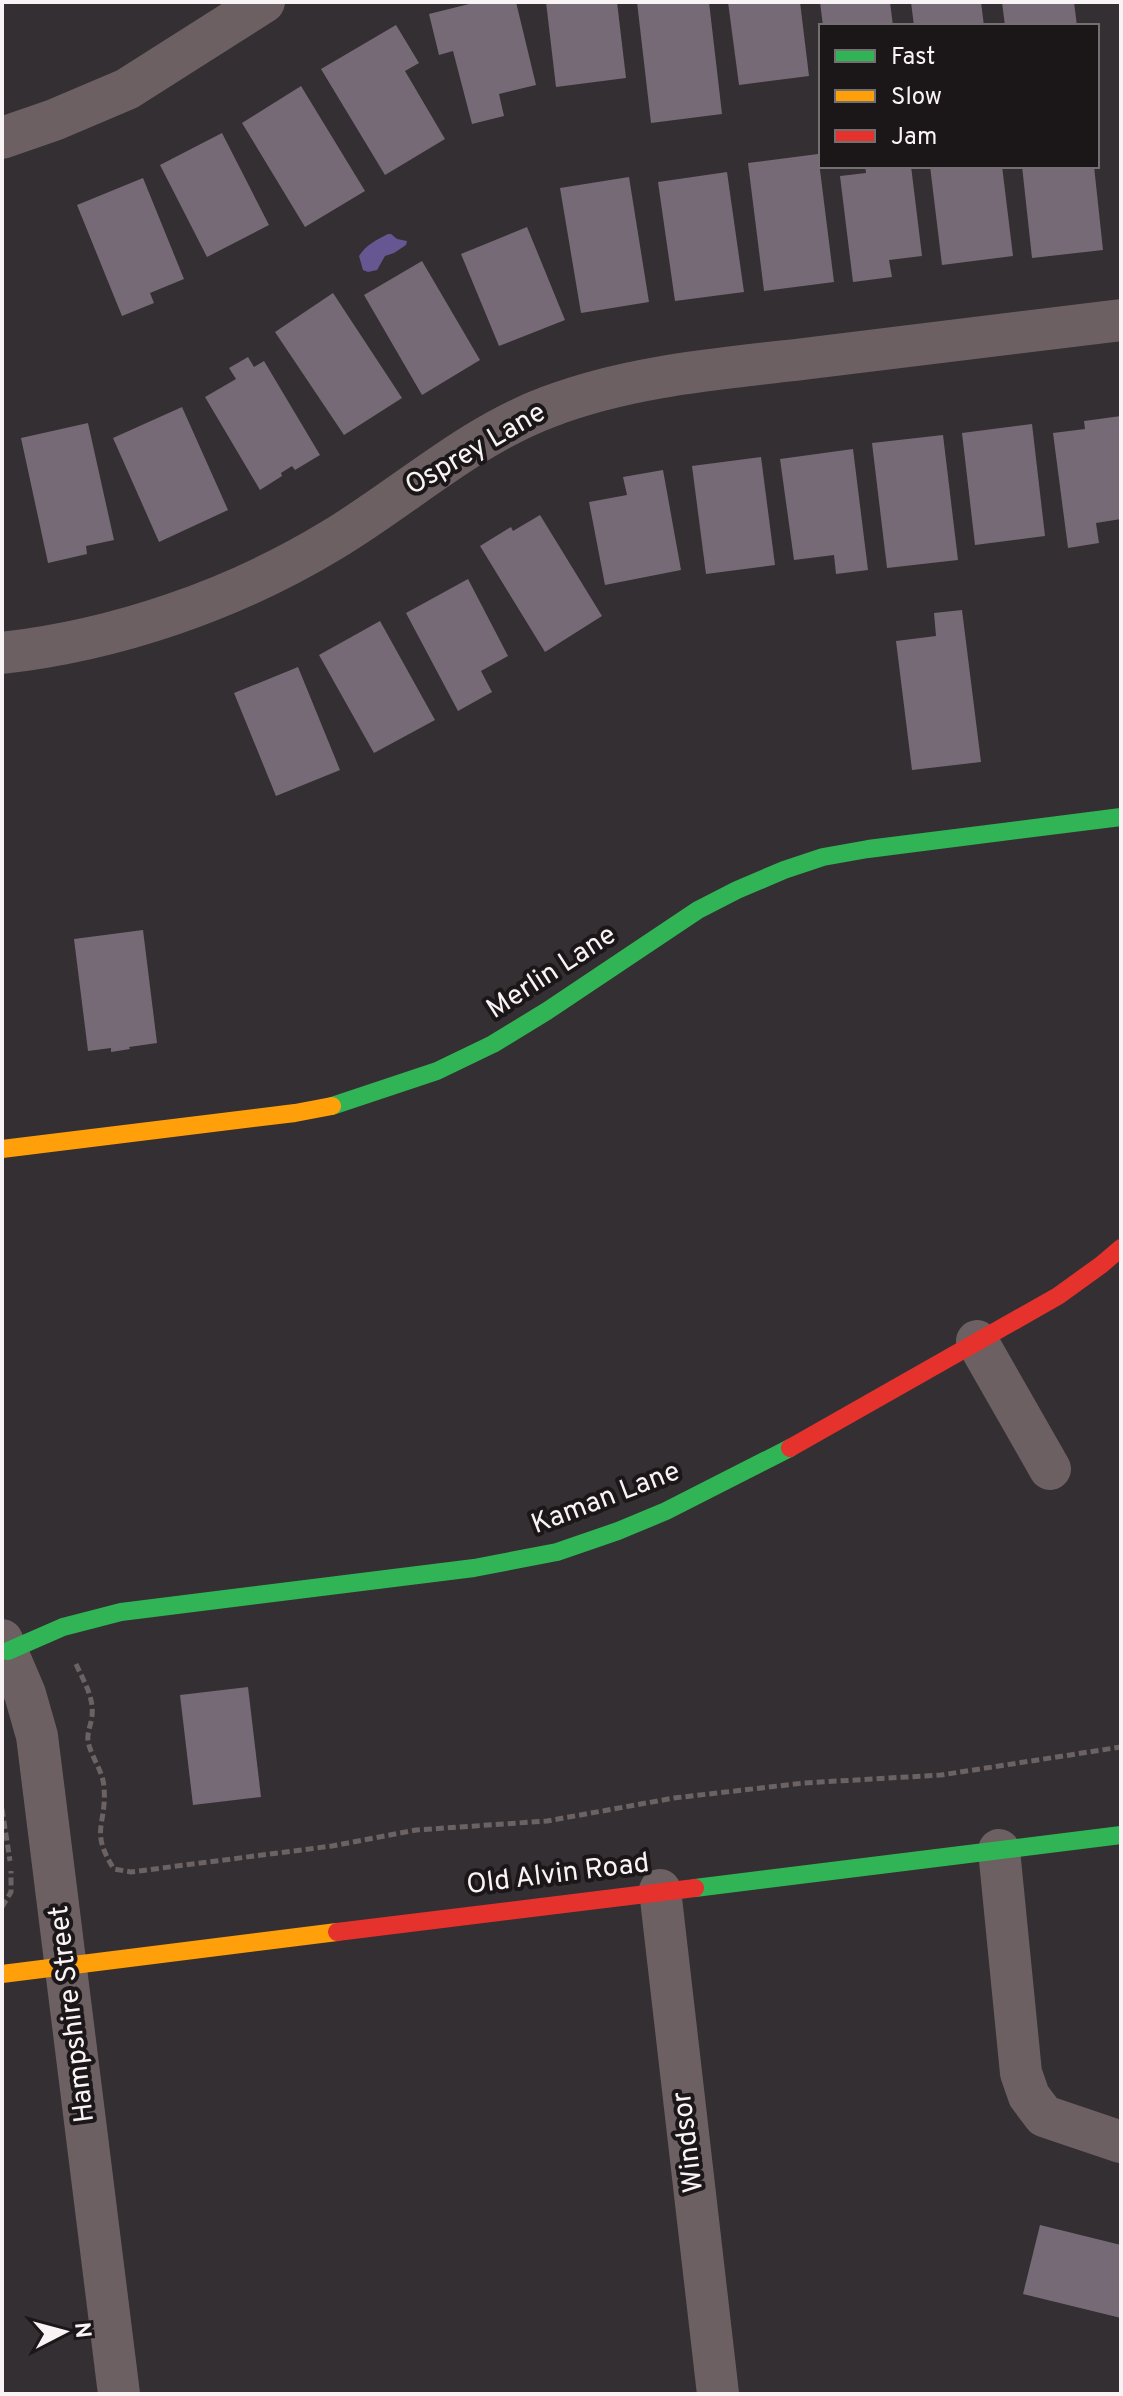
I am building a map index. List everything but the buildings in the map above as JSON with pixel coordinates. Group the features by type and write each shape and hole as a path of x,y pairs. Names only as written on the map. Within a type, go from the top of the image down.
{"street":[{"path":"2,138 127,89 264,2"},
{"name":"Osprey Lane","path":"2,653 77,641 139,625 201,603 272,572 332,540 495,432 543,408 584,393 682,374 1121,320"},
{"name":"Merlin Lane","path":"2,1149 295,1113 373,1094 437,1071 493,1044 698,910 784,870 823,857 868,849 1121,817"},
{"name":"Kaman Lane","path":"5,1645 121,1612 474,1568 521,1561 567,1549 620,1530 798,1443 1070,1288 1121,1248"},
{"path":"977,1341 1050,1469"},
{"name":"Hampshire Street","path":"5,1645 25,1694 37,1736 119,2394"},
{"name":"Old Alvin Road","path":"2,1974 1121,1835"},
{"path":"999,1850 1021,2073 1029,2096 1044,2116 1121,2142"},
{"name":"Windsor","path":"660,1890 718,2394"}],"path":[{"path":"60,1627 91,1696 92,1715 87,1737 104,1782 105,1807 99,1825 100,1842 114,1869 131,1872 332,1846 416,1830 547,1821 674,1798 804,1783 941,1775 1121,1747"},
{"path":"2,1809 12,1874 11,1892 2,1907"}],"shaded area":[{"path":"388,234 407,241 406,245 385,256 377,270 363,270 359,256 368,246"}],"traffic: fast":[{"path":"332,1106 437,1071 493,1044 698,910 784,870 823,857 868,849 1121,817"},
{"path":"8,1651 63,1627 121,1612 474,1568 557,1552 666,1511 790,1448"},
{"path":"695,1888 1121,1835"}],"traffic: slow":[{"path":"2,1149 332,1106"},
{"path":"2,1974 337,1932"}],"traffic: jam":[{"path":"790,1448 1058,1296 1121,1248"},
{"path":"337,1932 695,1888"}]}
